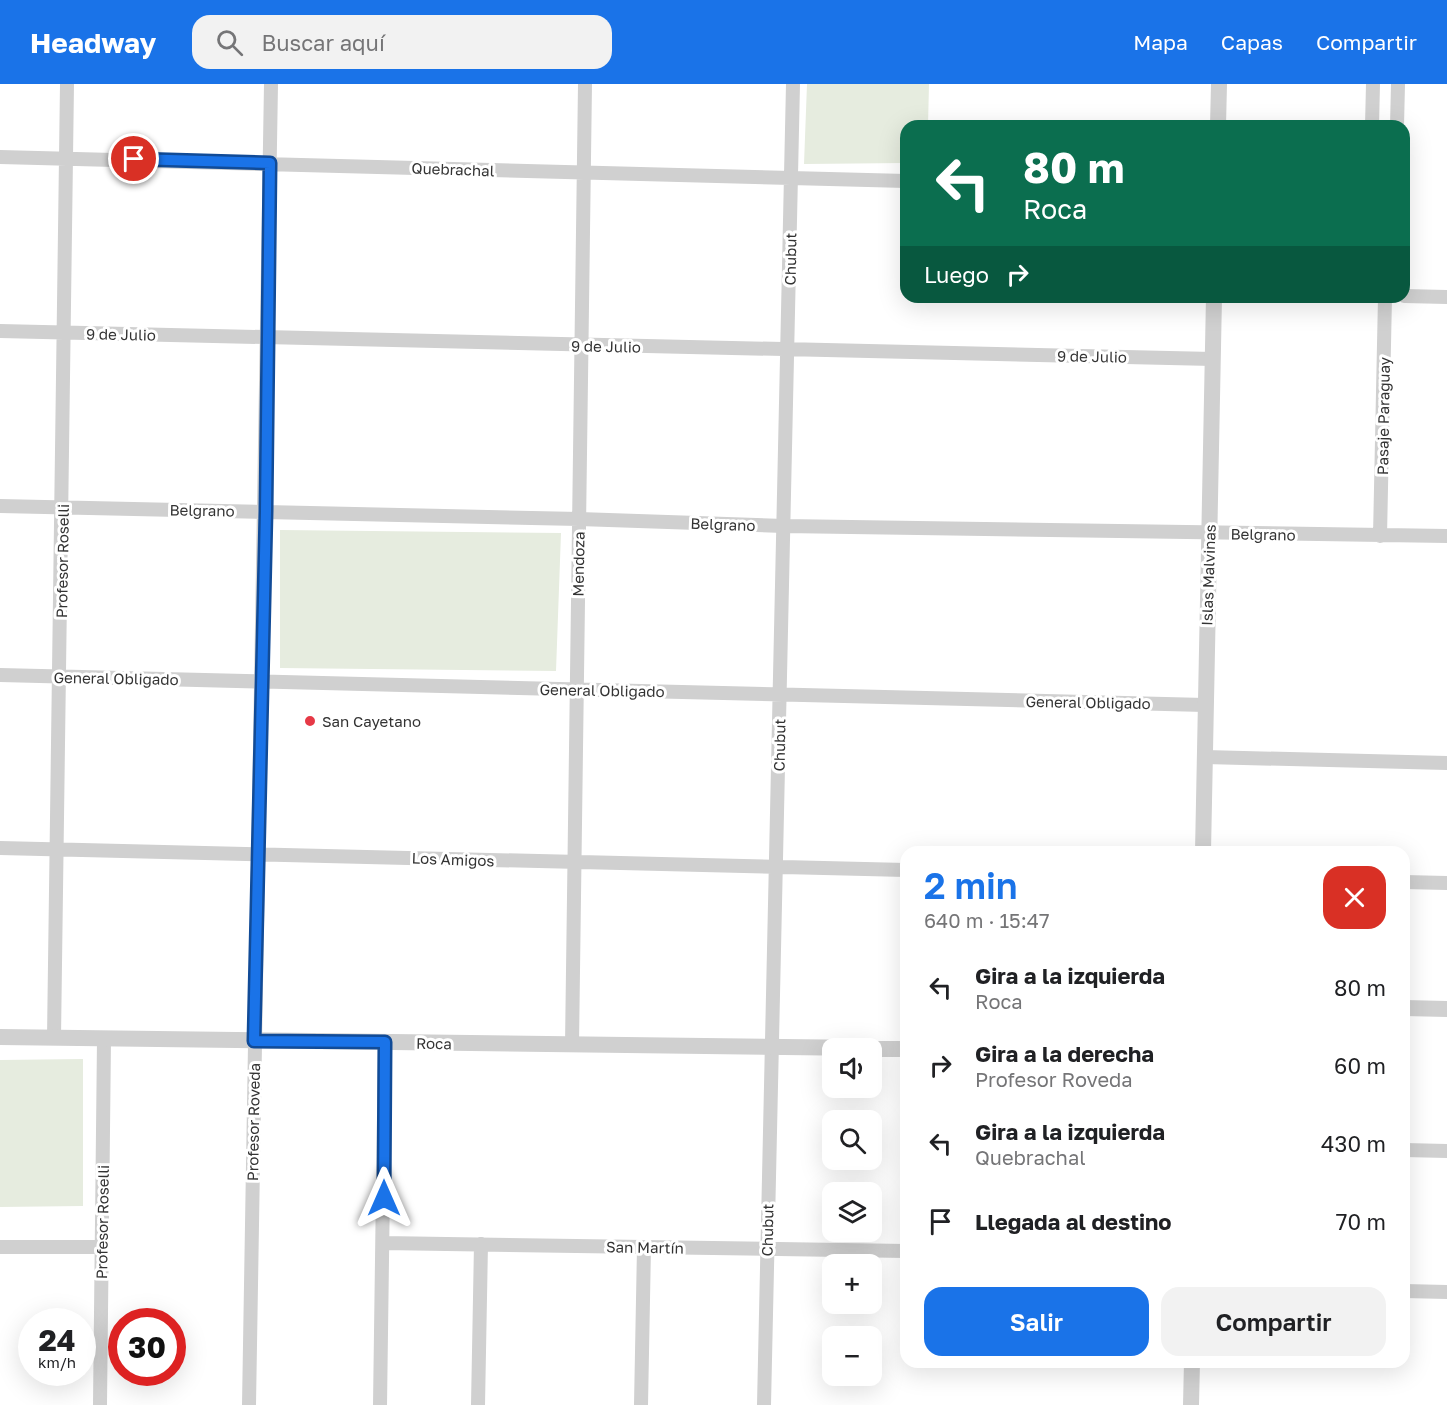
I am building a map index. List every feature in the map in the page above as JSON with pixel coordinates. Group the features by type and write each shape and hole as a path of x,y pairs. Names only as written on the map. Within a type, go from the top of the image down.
{"street":[{"name":"Profesor Roselli","path":"54,1038 67,84"},
{"name":"Profesor Roveda","path":"249,1405 272,84"},
{"name":"Mendoza","path":"572,1045 585,84"},
{"name":"Chubut","path":"764,1405 770,1047 777,867 793,84"},
{"path":"1218,120 1219,84"},
{"path":"1372,120 1373,84"},
{"path":"1398,84 1398,120"},
{"name":"Quebrachal","path":"0,157 900,181"},
{"path":"1410,296 1447,297"},
{"name":"Islas Malvinas","path":"1203,846 1214,303"},
{"name":"Pasaje Paraguay","path":"1380,536 1385,303"},
{"name":"9 de Julio","path":"0,331 1213,359"},
{"name":"Belgrano","path":"0,506 784,526 1447,537"},
{"name":"General Obligado","path":"0,675 1205,705"},
{"path":"1205,757 1447,763"},
{"name":"Los Amigos","path":"0,848 900,870"},
{"path":"1410,882 1447,883"},
{"path":"1410,1008 1447,1009"},
{"name":"Roca","path":"0,1037 822,1048"},
{"name":"Profesor Roselli","path":"100,1405 104,1039"},
{"path":"380,1405 385,1042"},
{"name":"Roca","path":"882,1048 900,1049"},
{"path":"1410,1150 1447,1151"},
{"name":"San Martín","path":"383,1243 900,1251"},
{"path":"478,1405 481,1244"},
{"path":"0,1246 102,1247"},
{"path":"641,1405 644,1247"},
{"path":"1410,1291 1447,1292"},
{"path":"1191,1405 1192,1368"}],"shaded area":[{"path":"807,84 929,84 928,120 900,120 900,163 804,164"},
{"path":"280,530 561,533 556,671 280,668"},
{"path":"83,1059 83,1206 0,1207 0,1060"}],"place":[{"name":"San Cayetano","path":"310,721"}],"route":[{"path":"134,159 270,163 260,853 254,1041 385,1042 384,1198"}]}
